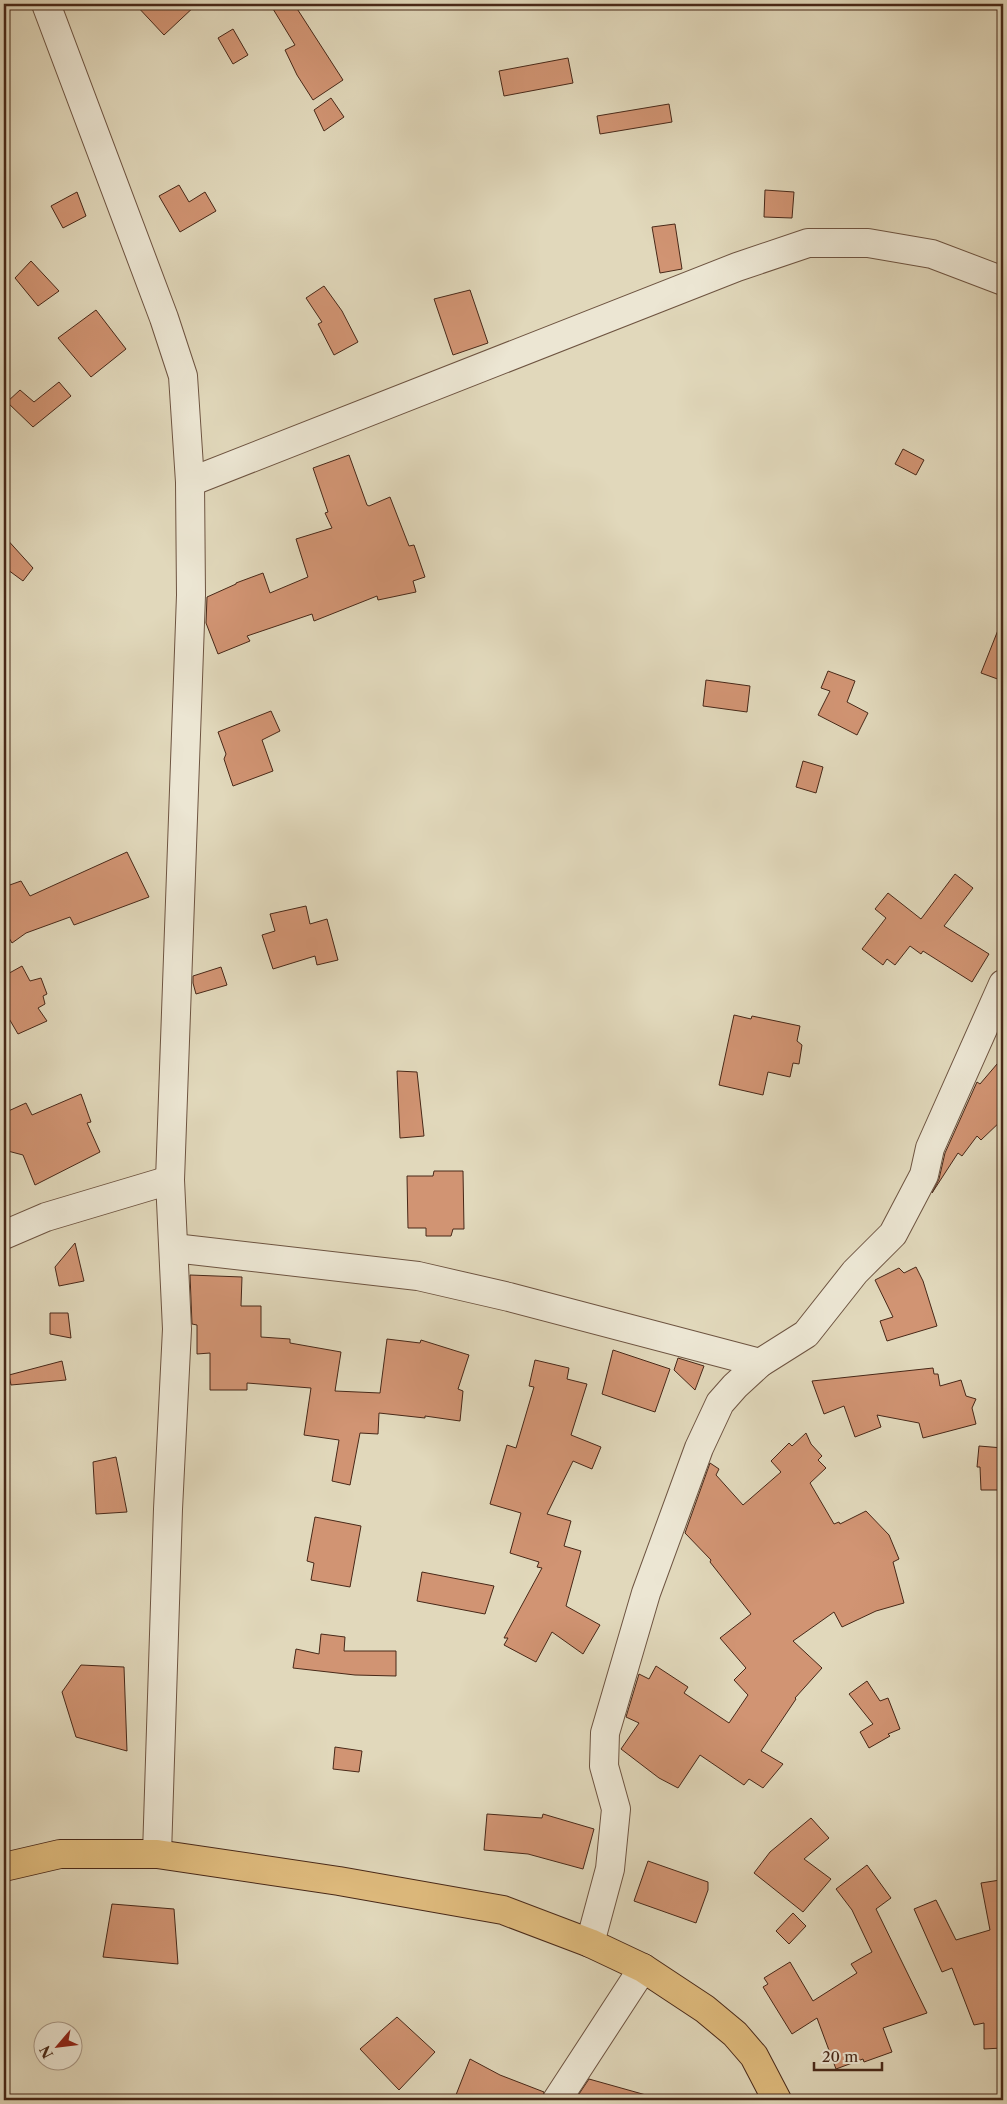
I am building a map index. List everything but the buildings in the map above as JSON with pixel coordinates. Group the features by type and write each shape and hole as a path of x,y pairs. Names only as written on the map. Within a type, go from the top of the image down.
{"main road":[{"path":"4,1867 60,1854 157,1854 339,1881 503,1910 590,1943 643,1968 705,2009 734,2034 754,2056 777,2100"}],"street":[{"path":"46,4 164,318 183,376 190,482 191,595 170,1180 177,1329 167,1528 157,1854"},
{"path":"190,482 728,271 808,243 868,243 932,254 1003,281"},
{"path":"590,1943 610,1869 616,1809 604,1766 605,1733 640,1611 699,1448 720,1403 735,1386 760,1363 806,1334 855,1272 894,1234 924,1175 930,1148 1003,984"},
{"path":"4,1235 46,1217 170,1180"},
{"path":"174,1248 418,1276 518,1299 760,1363"},
{"path":"557,2100 643,1968"}]}
